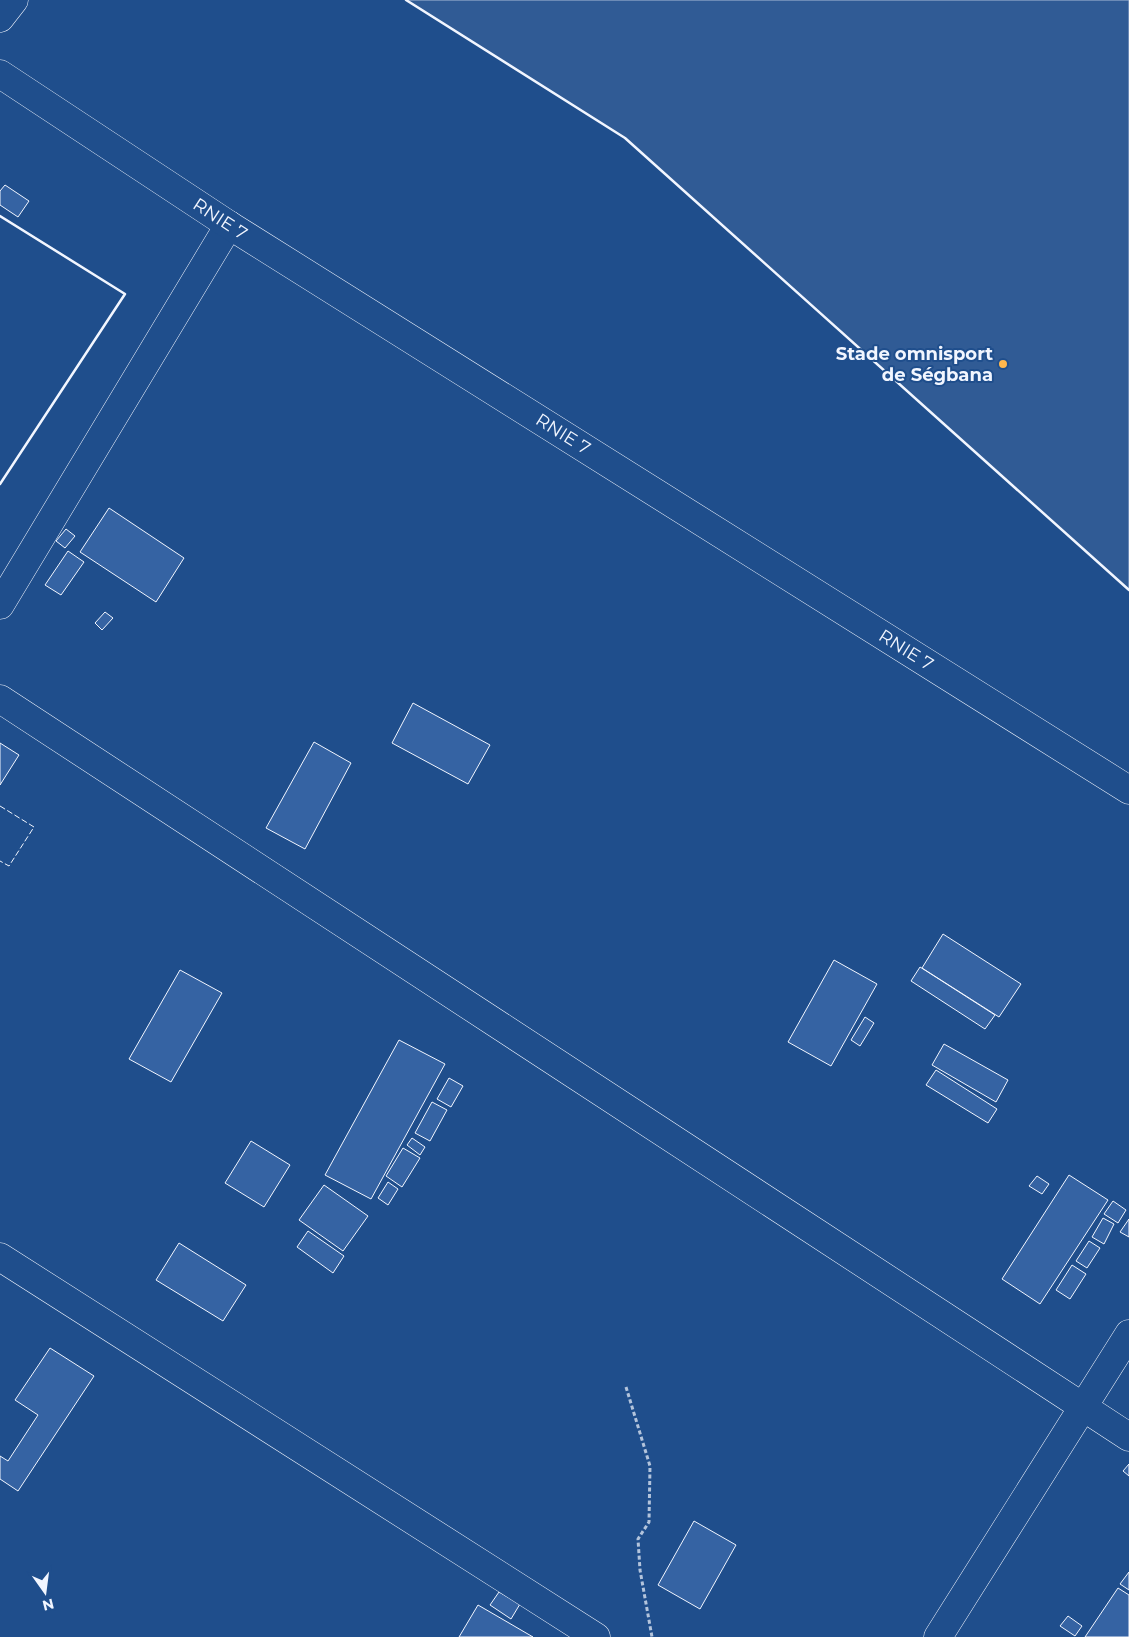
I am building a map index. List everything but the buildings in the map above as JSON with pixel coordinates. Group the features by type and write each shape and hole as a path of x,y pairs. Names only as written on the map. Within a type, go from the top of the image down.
{"street":[{"path":"0,18 14,0"},
{"name":"RNIE 7","path":"0,74 229,225 1129,790"},
{"path":"0,605 229,225"},
{"path":"0,699 1129,1437"},
{"path":"0,1257 596,1637"},
{"path":"938,1637 1129,1334"}],"path":[{"path":"626,1387 650,1466 649,1522 638,1539 640,1570 652,1637"}],"shaded area":[{"name":"Stade omnisport de Ségbana","path":"406,0 1129,0 1129,590 625,138"}],"fence":[{"path":"0,806 34,827 9,866 0,861"}],"wall":[{"path":"406,0 625,138 1129,590"},
{"path":"0,216 125,294 0,484"}],"place":[{"name":"Stade omnisport de Ségbana","path":"1003,364"}]}
